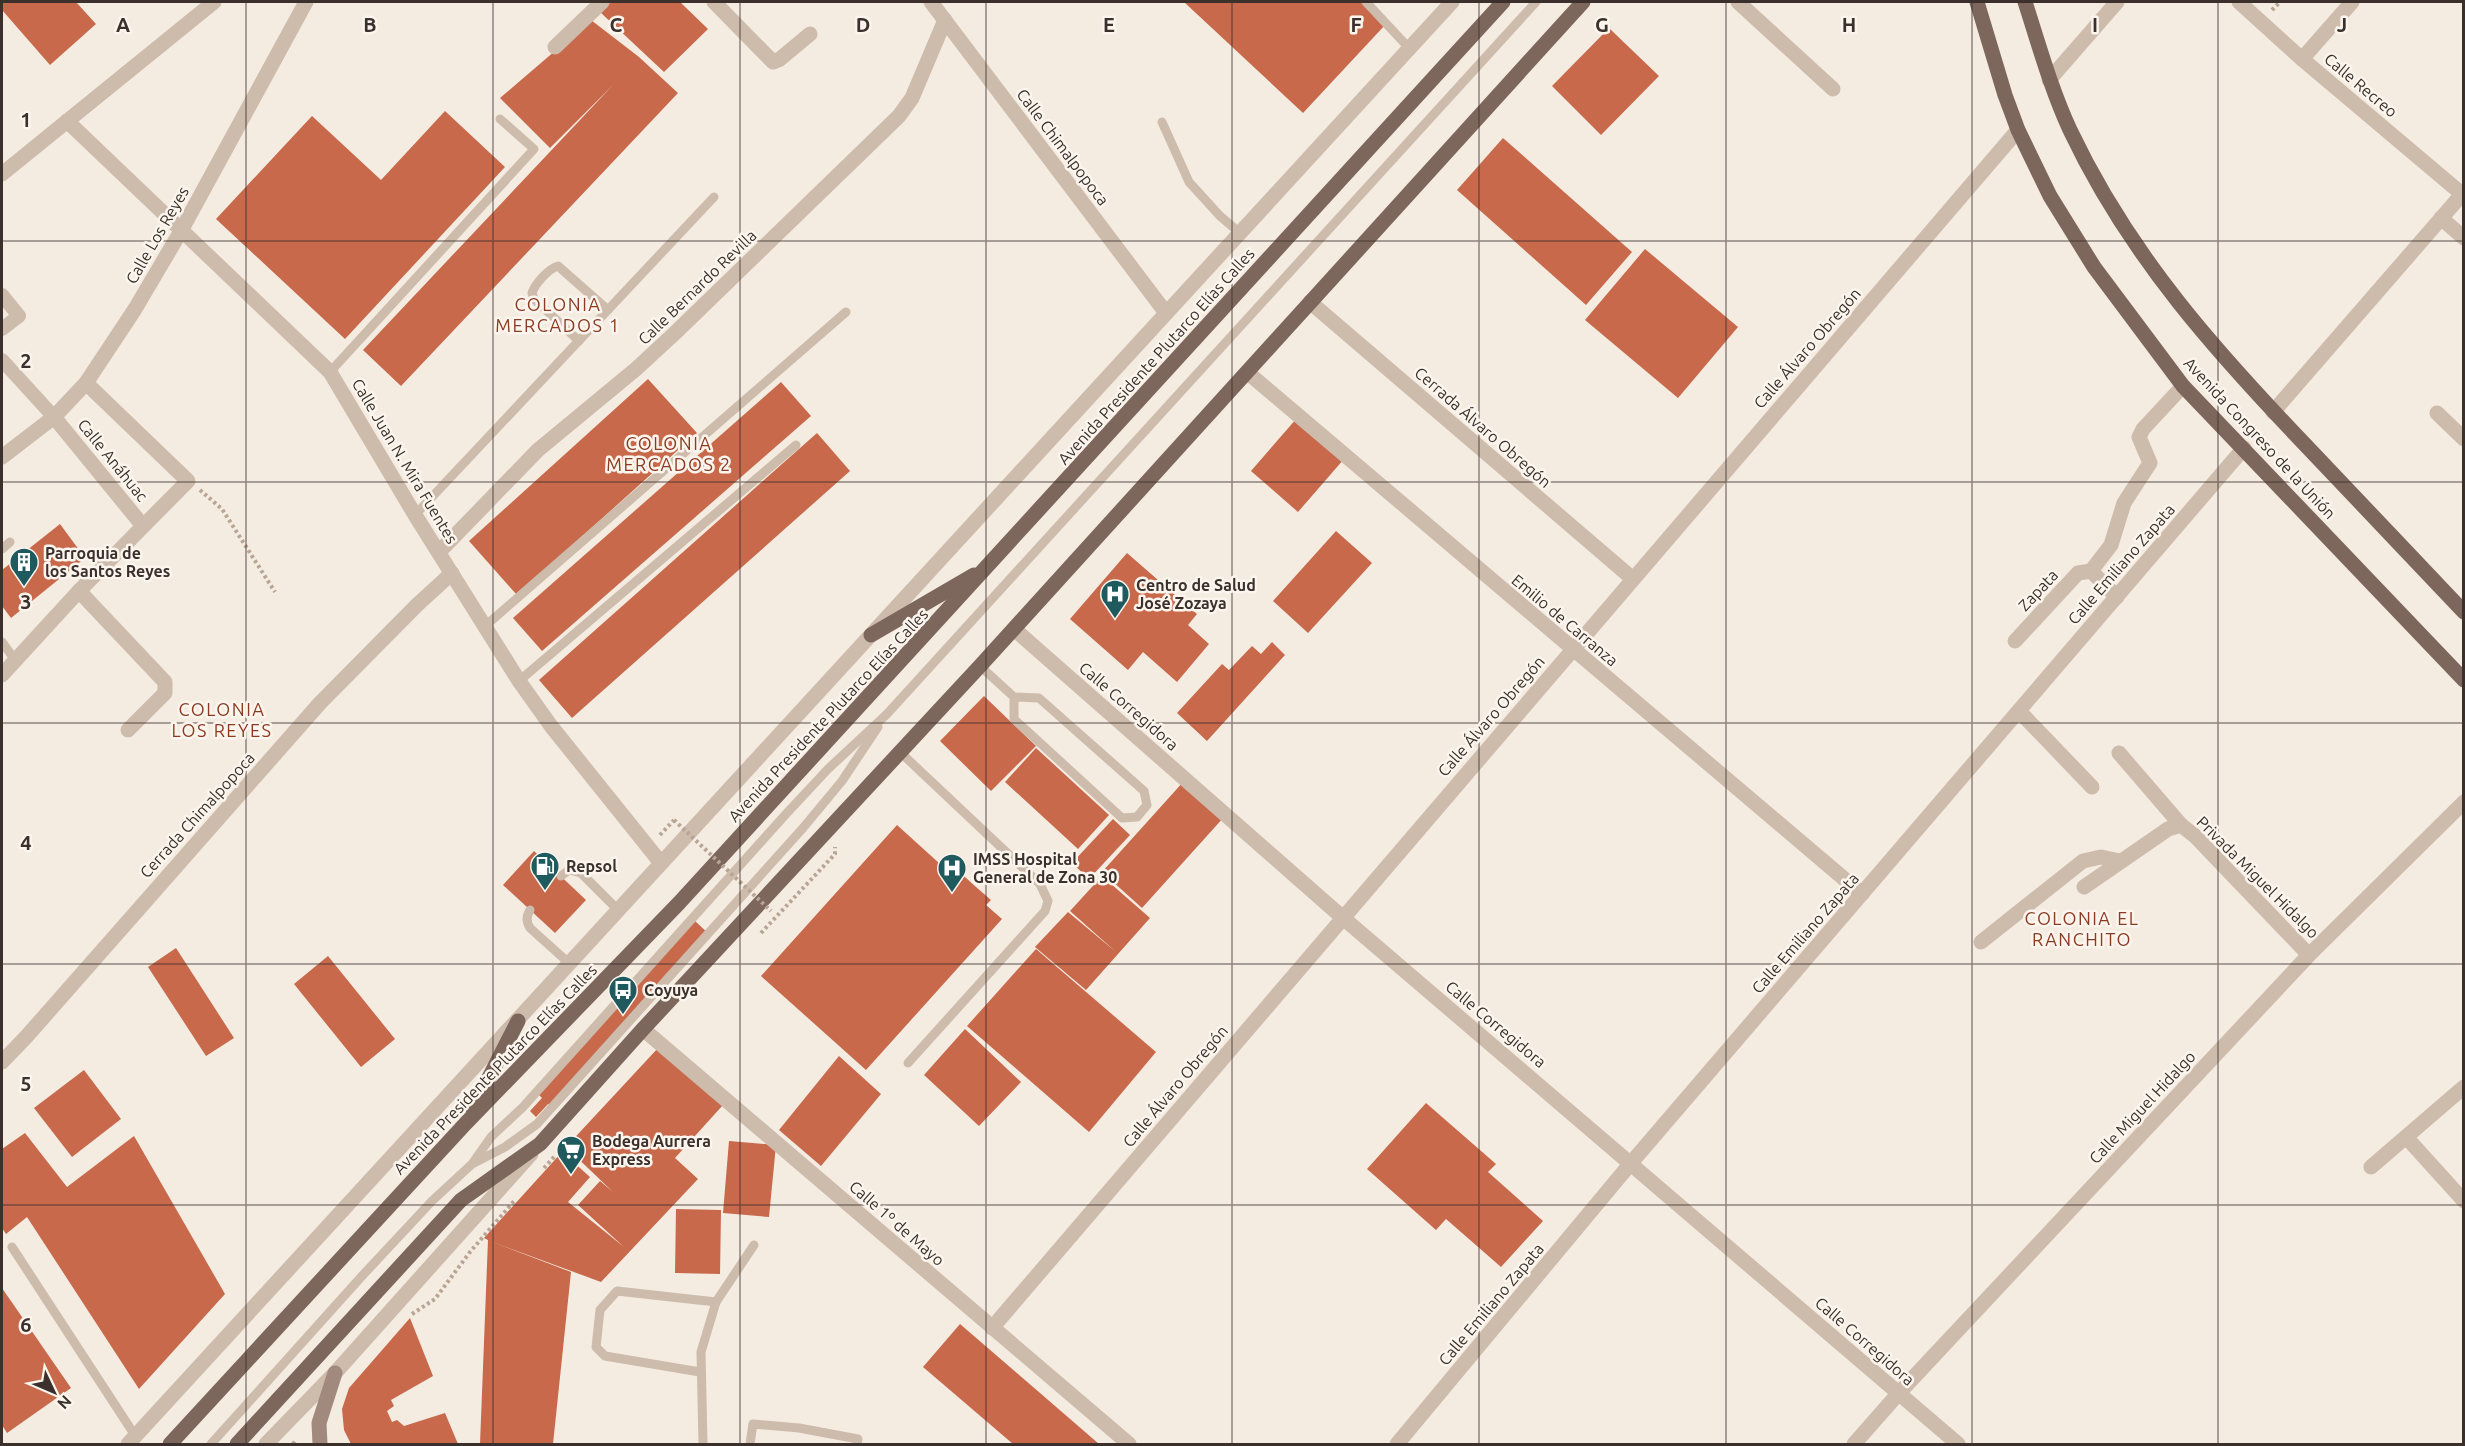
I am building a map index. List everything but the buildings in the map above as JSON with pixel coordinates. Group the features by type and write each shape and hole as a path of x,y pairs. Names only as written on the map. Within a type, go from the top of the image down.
{"main road":[{"name":"Avenida Presidente Plutarco Elías Calles","path":"170,1444 466,1123 680,903 1503,2"},
{"path":"237,1444 461,1200 540,1144 643,1029 1014,629 1583,2"},
{"name":"Avenida Congreso de la Unión","path":"1977,2 2018,130 2050,196 2094,267 2183,386 2463,680"},
{"name":"Avenida Congreso de la Unión","path":"2025,2 2049,80 2070,130 2128,233 2170,294 2225,361 2463,612"},
{"path":"871,635 990,565"},
{"path":"466,1123 518,1021"},
{"path":"320,1444 319,1423 335,1373"}],"street":[{"path":"2,174 214,2"},
{"name":"Calle Los Reyes","path":"2,457 54,417 86,384 135,309 181,231 306,2"},
{"path":"555,47 602,2"},
{"path":"716,2 773,62 780,59 810,34"},
{"name":"Calle Chimalpopoca","path":"931,2 1166,314"},
{"name":"Avenida Presidente Plutarco Elías Calles","path":"132,1441 1452,2"},
{"path":"1738,2 1833,89"},
{"path":"2049,80 2117,2"},
{"name":"Calle Recreo","path":"2239,2 2302,59 2463,193"},
{"path":"2302,59 2352,2"},
{"name":"Calle Bernardo Revilla","path":"439,552 538,450 636,369 675,333 898,116 912,98 945,20"},
{"name":"Calle Juan N. Mira Fuentes","path":"67,121 330,372 415,515 519,681 551,726 661,863"},
{"name":"Calle Álvaro Obregón","path":"992,1328 2018,130"},
{"path":"2273,412 2463,193"},
{"path":"2441,218 2463,238"},
{"path":"2,295 19,316 2,329"},
{"name":"Cerrada Álvaro Obregón","path":"1310,302 1633,579"},
{"path":"2,360 54,417"},
{"name":"Emilio de Carranza","path":"1246,372 1862,894"},
{"path":"2,675 79,591 188,481 86,384"},
{"path":"2117,597 2091,571 2111,545 2124,503 2150,463 2149,454 2139,437 2143,429 2183,386"},
{"path":"2437,413 2463,439"},
{"name":"Calle Anáhuac","path":"54,417 144,526"},
{"name":"Calle Emiliano Zapata","path":"1397,1444 1631,1163 2244,448"},
{"name":"Zapata","path":"2015,641 2078,573 2091,571"},
{"name":"Cerrada Chimalpopoca","path":"2,1062 320,704 417,605 452,573"},
{"path":"79,591 165,682 165,693 128,730"},
{"name":"Calle Corregidora","path":"1014,629 1342,917 1958,1444"},
{"path":"2019,711 2092,787"},
{"name":"Privada Miguel Hidalgo","path":"2119,753 2181,825 2195,836 2309,955"},
{"name":"Calle Miguel Hidalgo","path":"1854,1444 1898,1394 2309,955 2463,802"},
{"name":"Privada Miguel Hidalgo","path":"2084,887 2168,828 2181,825"},
{"path":"1981,942 2083,861 2101,857 2120,861"},
{"name":"Calle 1º de Mayo","path":"643,1029 1129,1444"},
{"path":"2371,1167 2463,1087"},
{"path":"2406,1137 2463,1201"},
{"path":"266,1444 335,1373 540,1144"}],"lane":[{"path":"1366,2 1409,48"},
{"path":"211,1444 432,1201 472,1164 491,1137 523,1107 786,814 828,769 886,714 1536,2"},
{"path":"330,372 534,149 500,119"},
{"path":"1162,122 1189,182 1220,216 1240,233"},
{"path":"415,515 714,197"},
{"path":"579,341 534,299 532,293 534,288 553,267 562,268 608,310"},
{"path":"484,627 846,312"},
{"path":"519,681 796,445"},
{"path":"2,549 10,542"},
{"path":"2,642 15,660"},
{"path":"980,666 1014,697 1039,698 1144,791 1147,805 1137,817 1122,818 1014,719 1014,697"},
{"path":"472,1164 505,1147 537,1124 803,828 842,781 886,714"},
{"path":"900,752 1040,884 1048,901 1044,911 908,1063"},
{"path":"561,876 569,870 581,873 618,910"},
{"path":"530,910 527,923 530,928 570,964"},
{"path":"703,1444 701,1352 716,1302 754,1245"},
{"path":"12,1247 132,1441"},
{"path":"700,1372 605,1356 596,1347 600,1310 617,1291 716,1302"},
{"path":"750,1444 753,1424 800,1428 858,1439 857,1444"}],"path":[{"path":"188,481 222,509 275,592"},
{"path":"674,820 771,910"}],"place":[{"name":"Parroquia de los Santos Reyes","path":"24,588"},
{"name":"Centro de Salud José Zozaya","path":"1115,620"},
{"name":"Repsol","path":"545,892"},
{"name":"IMSS Hospital General de Zona 30","path":"952,894"},
{"name":"Coyuya","path":"623,1016"},
{"name":"Bodega Aurrera Express","path":"571,1176"}],"district":[{"name":"COLONIA MERCADOS 1","path":"558,314"},
{"name":"COLONIA MERCADOS 2","path":"669,453"},
{"name":"COLONIA LOS REYES","path":"222,719"},
{"name":"COLONIA EL RANCHITO","path":"2082,928"}]}
